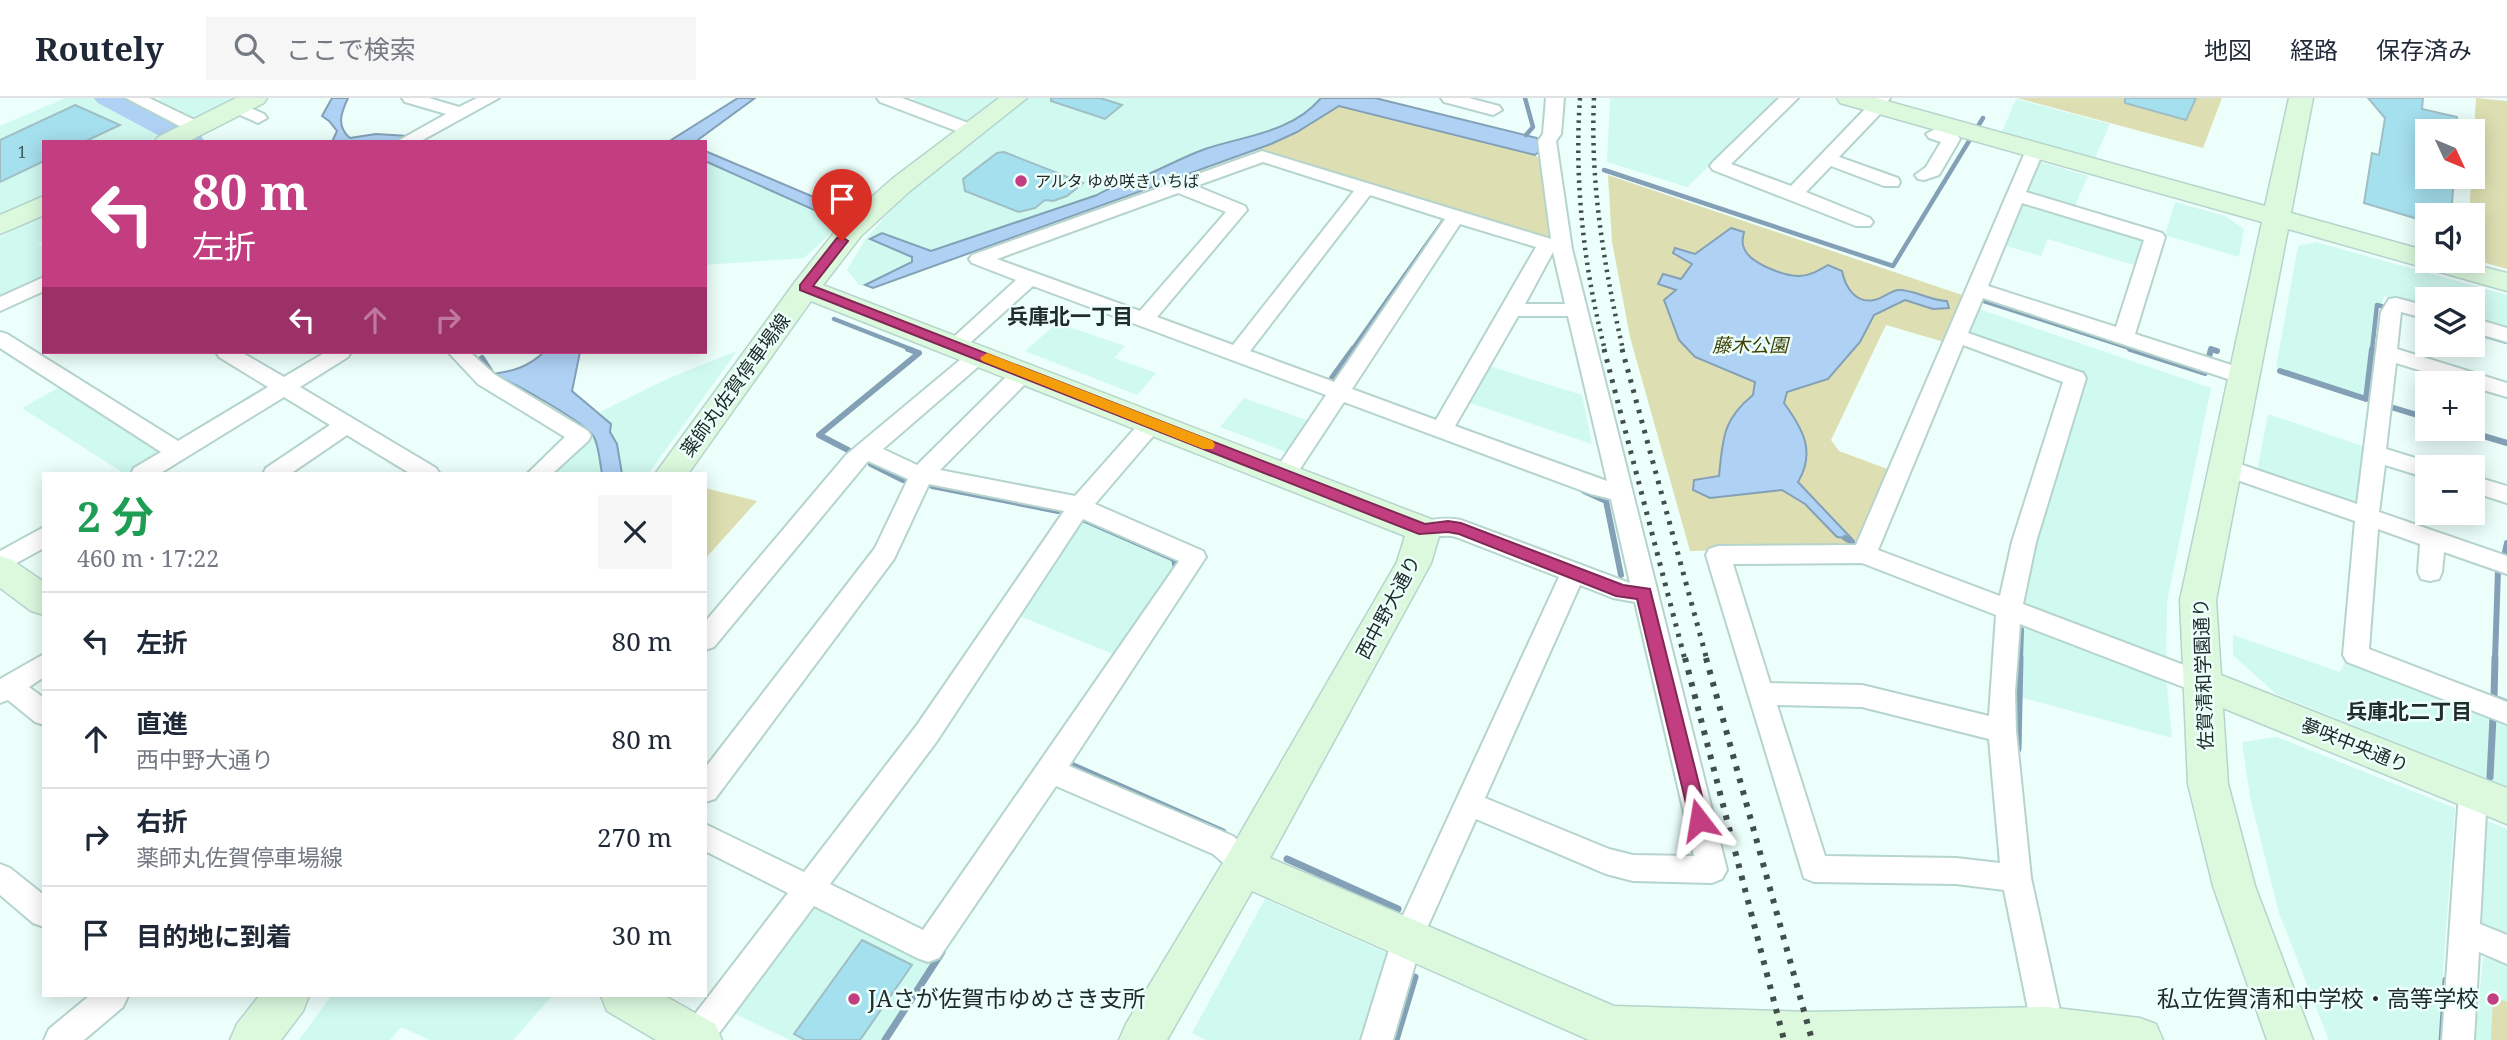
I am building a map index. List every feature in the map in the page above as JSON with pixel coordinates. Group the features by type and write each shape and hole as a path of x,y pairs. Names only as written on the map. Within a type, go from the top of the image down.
{"street":[{"path":"411,98 461,113"},
{"path":"412,138 490,98"},
{"path":"886,98 973,131"},
{"name":"薬師丸佐賀停車場線","path":"672,472 805,288 866,215 1015,98"},
{"path":"1450,98 1484,105"},
{"path":"1467,803 1606,861 1633,868 1712,870 1574,310 1554,247 1548,151 1555,98"},
{"path":"1789,98 1718,166 1863,222"},
{"path":"1849,98 1879,102 1958,134 2035,150 2415,256"},
{"name":"佐賀清和学園通り","path":"2290,1040 2234,886 2207,784 2198,600 2225,467 2218,368 2276,219 2301,98"},
{"path":"147,100 195,127"},
{"path":"1794,194 1879,102"},
{"path":"171,140 195,127 250,108"},
{"path":"1924,175 1933,171 1958,134"},
{"path":"1864,554 2035,150"},
{"path":"1554,247 1262,156 979,259 1599,488 1619,492"},
{"path":"1828,159 1891,182"},
{"path":"1144,319 1238,209 1178,186"},
{"path":"1237,354 1366,188"},
{"path":"2016,195 2155,237 2123,337"},
{"path":"0,226 42,205"},
{"path":"1284,475 1456,216"},
{"path":"1441,429 1511,310 1554,247"},
{"path":"2475,273 2507,282"},
{"path":"707,638 864,450 967,350 1030,278"},
{"path":"0,304 42,284"},
{"name":"西中野大通り","path":"805,288 1424,530 1414,563 1245,864 1142,1040"},
{"path":"1977,289 2218,368"},
{"path":"2415,310 2396,304 2392,309 2367,517 2356,655 2507,713"},
{"path":"1511,310 1574,310"},
{"path":"2485,329 2507,335"},
{"path":"1956,336 2075,378 2024,542 2009,610 2002,731 2016,878 2048,1029"},
{"path":"0,338 178,452"},
{"path":"2387,353 2507,390"},
{"path":"229,354 348,424 417,472"},
{"path":"145,472 338,354"},
{"path":"468,354 486,379 580,436 540,472"},
{"path":"707,787 885,553 922,474 1024,372"},
{"path":"625,997 698,1039 927,733 1080,506 1152,423"},
{"path":"277,472 348,424"},
{"path":"707,838 928,948 1051,771 1194,557 1096,516 1080,506 907,471 864,450"},
{"path":"2374,453 2415,466"},
{"path":"2225,467 2507,565"},
{"path":"2485,488 2507,495"},
{"path":"1424,530 1448,526 1461,529 1622,591 1644,594"},
{"path":"0,563 42,537"},
{"path":"2430,572 2432,540"},
{"path":"2016,878 1956,871 1814,869 1718,555 1864,554 2204,684"},
{"path":"0,569 42,600"},
{"path":"1377,1040 1408,937 1573,573"},
{"path":"42,665 5,689 42,713"},
{"name":"夢咲中央通り","path":"2204,684 2490,799"},
{"path":"1760,694 1862,696 2002,731"},
{"path":"1051,771 1223,845 1265,877 1613,1028 1921,1036 2048,1029 2140,1040"},
{"path":"2458,1040 2465,932 2490,799"},
{"path":"0,877 38,898"},
{"path":"2465,932 2507,950"},
{"path":"60,1040 111,997"},
{"path":"253,1040 286,997"}],"shaded area":[{"path":"65,98 95,98 136,118 161,135 151,140 42,140 42,195 0,217 0,126"},
{"path":"163,98 236,98 191,121 154,102"},
{"path":"915,98 1006,98 971,126 909,102"},
{"path":"1023,98 1321,98 1296,120 1277,130 1204,149 1097,195 931,251 881,233 871,239 913,258 912,262 865,285 859,285 847,270 864,241 897,203 923,178"},
{"path":"1610,98 1780,98 1687,187 1607,162"},
{"path":"2016,99 2110,124 2095,158 2001,134"},
{"path":"2037,161 2088,176 2074,208 2023,193"},
{"path":"707,162 831,218 849,216 804,258 707,265"},
{"path":"2021,199 2149,237 2140,267 2048,239 2041,256 2003,245"},
{"path":"2175,202 2225,216 2244,229 2239,257 2165,235"},
{"path":"42,215 42,242 38,244 42,246 42,280 0,301 0,237"},
{"path":"2316,242 2415,269 2415,273 2428,273 2478,287 2415,287 2415,305 2384,296 2382,304 2376,303 2364,397 2276,367 2298,246"},
{"path":"2485,289 2507,295 2507,331 2485,325"},
{"path":"1976,308 2211,388 2167,601 2166,676 2172,738 2020,697 2023,629 2020,606 2032,544 2085,377 1963,335"},
{"path":"1057,323 1125,346 1114,358 1156,373 1137,395 1025,351"},
{"path":"737,351 649,472 622,472 610,424 600,412 667,379"},
{"path":"1486,365 1582,395 1592,444 1464,401"},
{"path":"61,386 169,452 136,472 122,472 22,408"},
{"path":"1244,398 1309,421 1286,452 1220,427"},
{"path":"2268,414 2368,448 2359,508 2257,472"},
{"path":"591,433 595,439 602,472 548,472"},
{"path":"1087,519 1176,558 1179,567 1118,656 1015,614 1077,523"},
{"path":"2233,635 2340,672 2347,658 2507,718 2507,787 2276,694 2233,655"},
{"path":"2277,737 2455,808 2438,1040 2329,1040 2279,913 2250,797 2242,742"},
{"path":"2485,820 2507,829 2507,942 2481,931"},
{"path":"1265,899 1391,955 1367,1040 1205,1040 1192,1033"},
{"path":"817,907 932,965 885,1040 790,1040 727,1010 807,908"},
{"name":"私立佐賀清和中学校・高等学校","path":"2483,958 2507,958 2507,1040 2475,1040"},
{"path":"330,997 551,997 513,1040 430,1040 401,1027 390,1040 299,1040"}],"green space":[{"path":"2017,98 2222,98 2203,148"},
{"path":"2476,98 2507,101 2507,269 2485,263 2485,203 2470,203 2471,189 2485,189 2485,119 2475,119"},
{"path":"1339,106 1535,155 1540,159 1552,241 1264,154 1259,147 1297,132"},
{"name":"藤木公園","path":"1608,175 1965,296 1944,342 1886,325 1831,440 1839,451 1890,470 1855,547 1690,551 1630,337 1612,242"},
{"path":"707,488 757,501 707,557"},
{"path":"2493,996 2507,1002 2507,1040 2491,1040"}],"water":[{"path":"95,98 119,98 156,115 175,128 161,135 136,118"},
{"path":"332,98 348,98 341,124 350,138 376,134 409,136 402,140 333,140 337,131 322,116"},
{"path":"738,98 755,98 698,140 671,140"},
{"path":"1321,98 1375,98 1537,138 1541,150 1535,155 1339,106 1297,132 1271,144 873,288 865,285 912,262 912,257 870,239 882,233 931,251 1097,195 1205,149 1282,126 1309,110"},
{"path":"707,152 847,211 832,218 707,162"},
{"path":"1731,228 1744,232 1743,246 1752,259 1775,271 1801,276 1828,265 1842,271 1852,293 1867,301 1899,290 1947,301 1949,308 1933,309 1905,300 1874,315 1860,342 1828,379 1787,392 1784,403 1797,422 1805,441 1806,461 1798,482 1852,539 1837,537 1805,504 1782,490 1710,498 1693,490 1694,480 1719,476 1726,431 1735,413 1753,395 1755,382 1695,357 1679,340 1664,300 1676,290 1658,284 1663,274 1681,279 1692,264 1673,253 1675,248 1695,254"},
{"path":"541,354 580,354 572,391 611,424 610,432 617,444 622,472 602,472 594,437 588,430 563,412 492,374 520,368"}],"building":[{"path":"1051,98 1100,98 1122,105 1105,119 1051,101"},
{"path":"2125,98 2196,98 2186,120 2125,103"},
{"path":"2368,98 2423,98 2422,109 2457,117 2415,119 2415,189 2453,189 2452,203 2415,203 2415,218 2364,203 2372,153 2379,155 2385,118"},
{"path":"75,105 120,125 88,140 42,140 42,162 0,182 0,140"},
{"name":"アルタ ゆめ咲きいちば","path":"1004,152 1083,183 1067,196 1053,201 1045,200 1035,208 1019,212 965,191 963,179 997,153"},
{"name":"JAさが佐賀市ゆめさき支所","path":"862,940 912,965 860,1040 805,1040 794,1034"}],"waterway":[{"path":"107,98 188,140"},
{"path":"1525,98 1533,127 1526,135"},
{"path":"1604,170 1893,266 1983,118"},
{"path":"1352,350 1444,220"},
{"path":"1984,301 2136,350"},
{"path":"2372,350 2377,305 2392,309"},
{"path":"834,319 913,350"},
{"path":"2485,336 2507,342"},
{"path":"848,450 819,435 919,353 908,349"},
{"path":"1337,389 1332,378 1353,349"},
{"path":"2130,349 2205,373 2211,349 2214,350"},
{"path":"2280,371 2366,399 2372,349"},
{"path":"482,358 492,374"},
{"path":"2394,408 2415,414"},
{"path":"2485,436 2507,443"},
{"path":"871,464 903,480"},
{"path":"932,486 1058,511"},
{"path":"1584,491 1606,501 1621,575"},
{"path":"1085,520 1174,559 1176,569 1173,573"},
{"path":"1845,538 1852,542"},
{"path":"2504,557 2507,543"},
{"path":"2495,660 2498,570"},
{"path":"2020,660 2021,630"},
{"path":"2018,749 2020,658"},
{"path":"2495,658 2494,698 2507,703"},
{"path":"2490,777 2493,717"},
{"path":"1069,764 1223,832"},
{"path":"1287,859 1398,909"},
{"path":"885,1040 942,952"},
{"path":"1396,1040 1415,977"},
{"path":"2442,1040 2446,980"}],"railway":[{"path":"1580,98 1578,161 1582,225 1591,289 1605,350"},
{"path":"1594,98 1596,193 1610,287 1623,350"},
{"path":"1604,349 1685,660"},
{"path":"1622,349 1707,660"},
{"path":"1685,658 1784,1040"},
{"path":"1706,658 1812,1040"}],"slow traffic":[{"path":"987,358 1208,445"}],"place":[{"name":"アルタ ゆめ咲きいちば","path":"1021,181"},
{"name":"JAさが佐賀市ゆめさき支所","path":"854,999"},
{"name":"私立佐賀清和中学校・高等学校","path":"2493,999"}],"district":[{"name":"兵庫北一丁目","path":"1070,317"},
{"name":"兵庫北二丁目","path":"2409,712"}],"route":[{"path":"842,241 805,288 1424,530 1448,526 1461,529 1622,591 1644,594 1699,820"}]}
